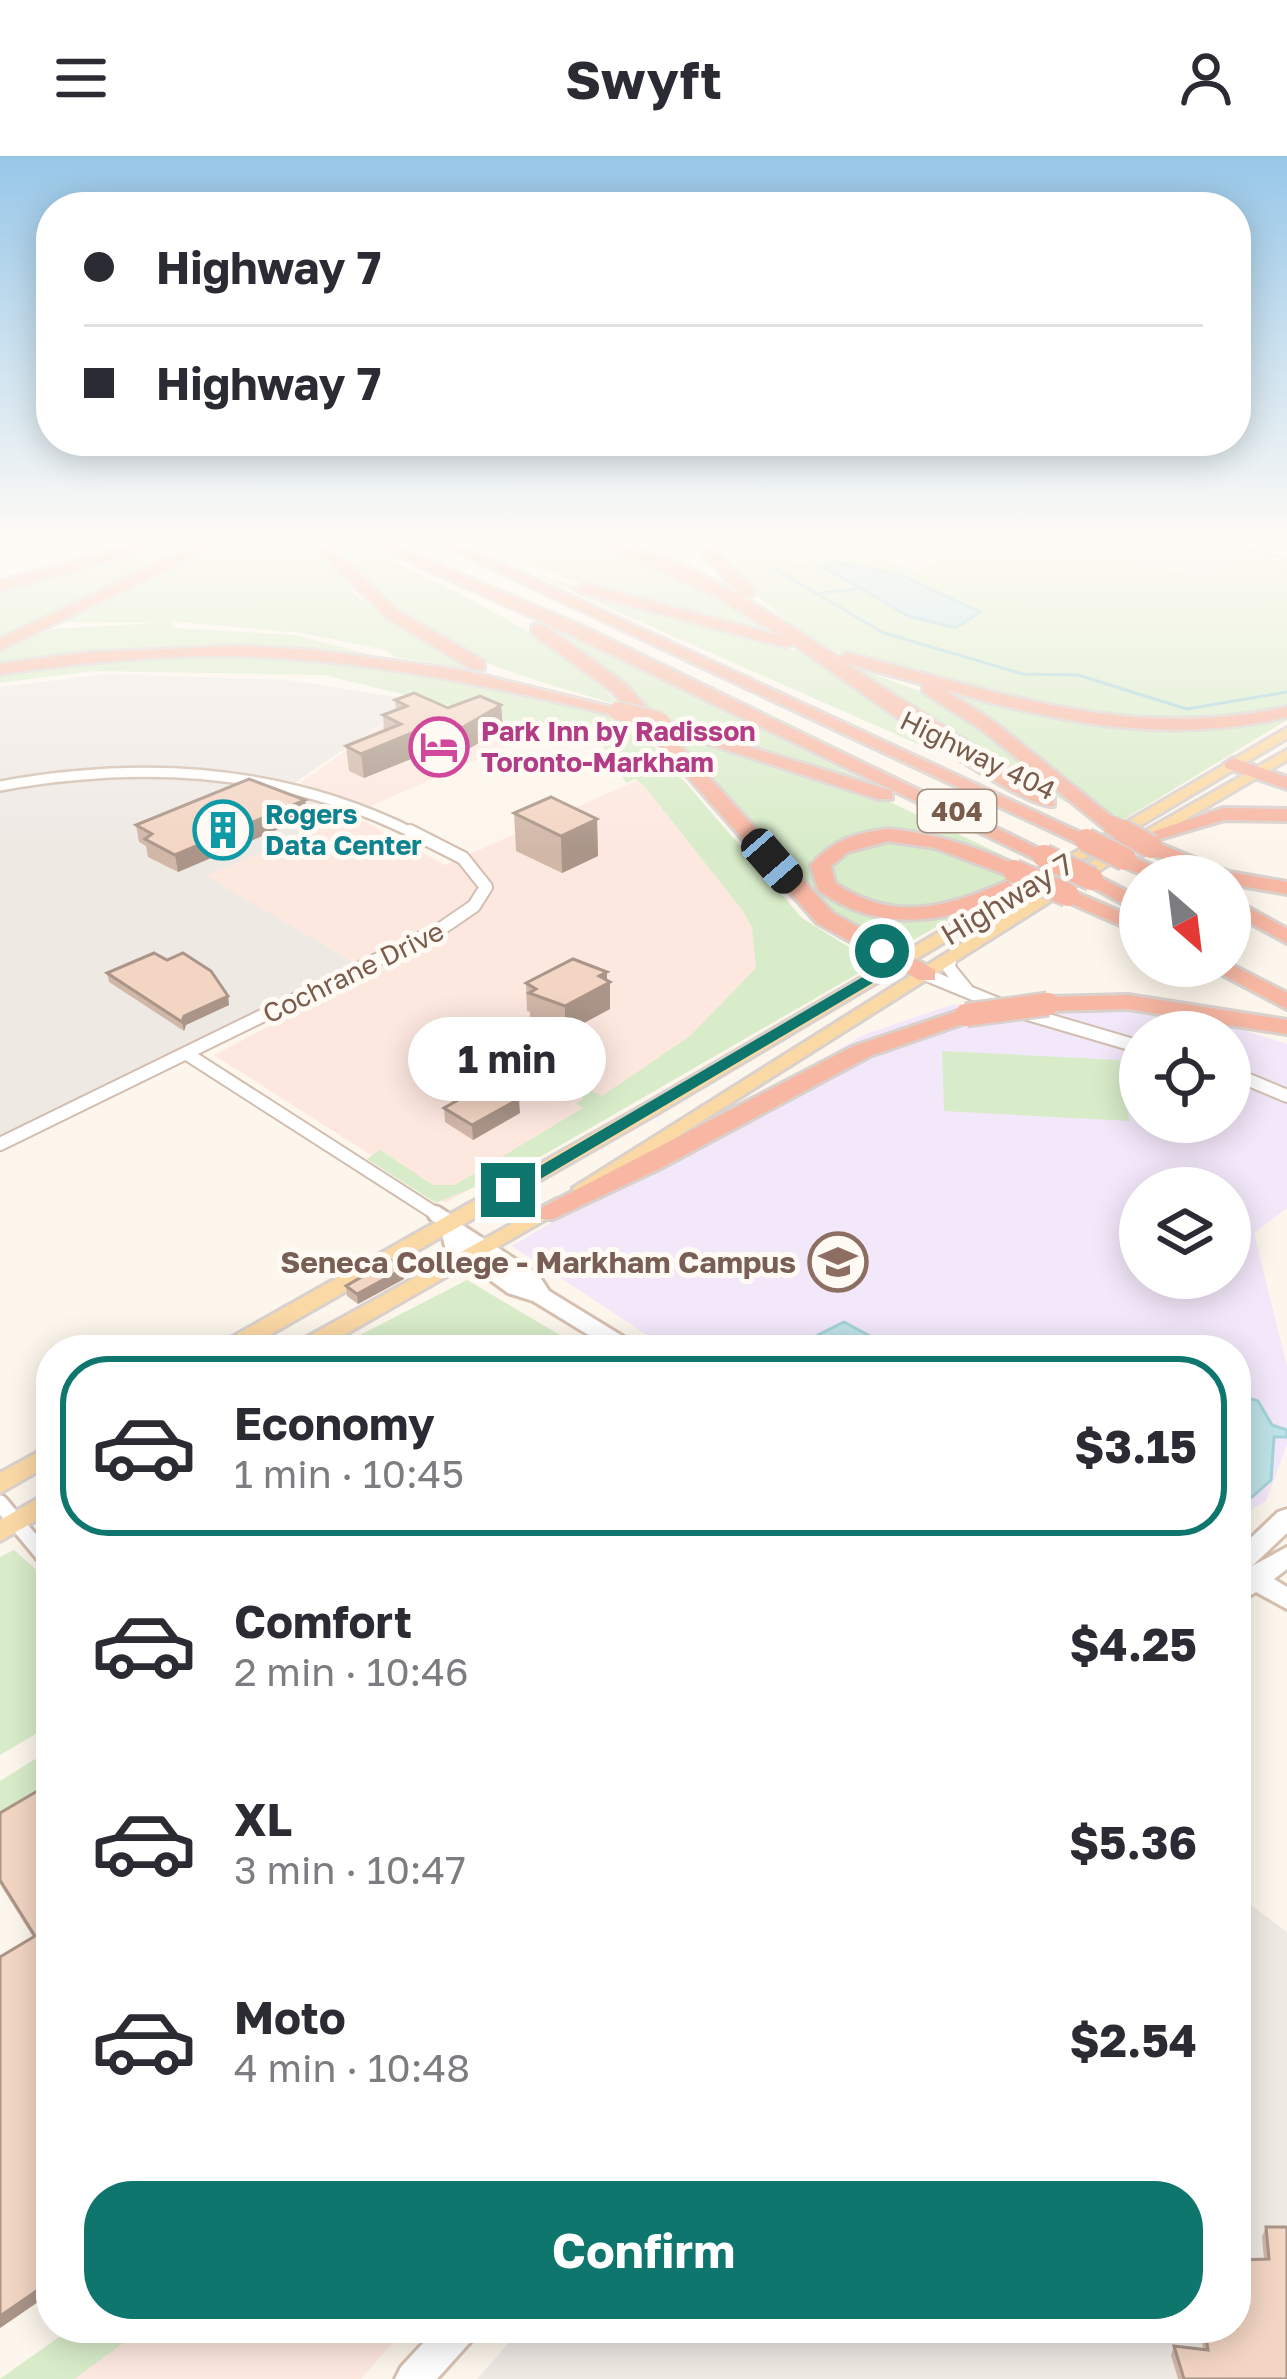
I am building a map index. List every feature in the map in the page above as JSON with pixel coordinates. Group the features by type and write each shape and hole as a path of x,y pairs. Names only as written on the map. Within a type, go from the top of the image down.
{"highway":[{"path":"438,645 479,665 618,711"},
{"path":"560,645 599,670 825,918 927,975"},
{"name":"Highway 404","path":"605,645 1081,886"},
{"name":"Highway 404","path":"670,645 1094,838 1140,849 1144,855"},
{"path":"815,645 842,661 929,688 966,710 1094,838"},
{"path":"819,645 962,754 1094,838"},
{"path":"0,669 169,651 304,652 448,669 662,722 862,786 1119,900"},
{"path":"842,661 1095,719 1218,726 1287,712"},
{"path":"1233,764 1287,783"},
{"path":"1140,849 1223,814 1287,814"},
{"path":"1030,862 902,836 856,840 821,865 825,886 846,902 868,910 926,915 995,894 1094,838"},
{"path":"1140,849 1150,855"},
{"path":"1140,849 1158,855"},
{"path":"1251,882 1287,888"},
{"path":"1081,886 1119,913"},
{"path":"1251,918 1286,937"},
{"path":"1251,963 1287,981"},
{"path":"1251,983 1287,1002"},
{"path":"544,1213 862,1051 971,1006 1128,1002 1287,1027"}],"main road":[{"name":"Highway 7","path":"252,1335 902,961 1094,838 1287,732"},
{"name":"Highway 7","path":"328,1335 544,1213 1287,754"},
{"path":"0,1484 36,1462"},
{"path":"6,1518 36,1506"}],"street":[{"name":"Cochrane Drive","path":"0,786 82,772 256,776 360,806 463,858 486,887 474,906 442,928 0,1144"},
{"path":"950,961 971,1006"},
{"path":"927,975 971,1006 1119,1042"},
{"path":"187,1054 449,1223 452,1242 532,1279 542,1295 605,1335"},
{"path":"1251,1081 1287,1096"},
{"path":"6,1518 36,1549"},
{"path":"1287,1518 1255,1567 1287,1599"},
{"path":"413,2379 446,2343"}],"shaded area":[{"path":"107,674 287,680 417,700 281,792 351,814 206,876 354,962 0,1139 0,687"},
{"path":"417,700 546,729 371,806 300,783"},
{"path":"638,780 694,835 772,950 721,1020 612,1106 446,1203 214,1055 372,972 205,876 351,814 445,865"},
{"name":"Seneca College - Markham Campus","path":"1071,995 1158,1003 1183,1011 1119,1011 1119,1143 1251,1143 1251,1033 1287,1044 1287,1208 1254,1233 1287,1366 1287,1445 1266,1501 1251,1510 1251,1335 647,1335 512,1246 863,1035 951,1005"},
{"path":"1251,1905 1287,1932 1287,2379 477,2379 509,2343 1251,2343"},
{"path":"51,2343 393,2343 361,2379 0,2379"}],"green space":[{"path":"13,645 332,645 372,655 194,647 0,665 0,650"},
{"path":"359,645 434,645 482,670 395,657"},
{"path":"448,645 546,645 621,706 504,669"},
{"path":"569,645 587,645 878,787 656,716 611,673"},
{"path":"693,645 777,645 812,655 945,749 934,751"},
{"path":"1287,645 1287,708 1157,723 1048,706 816,646"},
{"path":"183,654 297,655 399,665 630,718 802,918 868,959 866,969 488,1187 482,1184 436,1203 367,1159 380,1150 433,1185 455,1185 583,1108 576,1104 584,1098 525,1066 535,1060 602,1096 690,1036 756,968 752,927 646,788 636,779 626,783 601,743 324,675 92,671 0,683 0,674"},
{"path":"844,664 943,699 1088,813 993,765"},
{"path":"929,685 1137,727 1287,720 1118,823"},
{"path":"667,729 877,796 1039,872 912,834 827,851 824,892 840,903 872,911 955,916 898,949 831,910"},
{"path":"879,840 948,850 1021,879 920,909 871,905 848,894 828,876 829,865 847,849"},
{"path":"942,1051 1119,1060 1119,1120 944,1111"},
{"path":"467,1280 560,1335 360,1335"},
{"path":"14,1550 36,1570 36,1734 0,1755 0,1557"},
{"path":"36,1758 36,1804 0,1825 0,1781"},
{"path":"51,2343 123,2343 74,2379 0,2379"}],"water":[{"path":"844,1322 868,1335 818,1335"},
{"path":"1251,1399 1258,1401 1272,1425 1287,1430 1287,1437 1274,1437 1271,1480 1252,1497"}],"building":[{"path":"414,693 448,708 480,696 501,705 463,727 419,730 361,754 346,746 401,724 383,715 407,706 395,700"},
{"path":"249,779 305,800 175,855 145,839 152,834 136,825"},
{"path":"551,797 597,819 561,836 514,813"},
{"path":"154,953 167,960 183,953 211,971 228,996 184,1016 182,1022 107,973"},
{"path":"573,959 607,972 599,976 610,982 565,1006 529,993 536,989 526,983"},
{"path":"490,1082 519,1099 472,1125 444,1108"},
{"path":"391,1260 403,1269 357,1294 346,1286"},
{"path":"36,1792 36,2291 0,2316 0,1957 35,1936 0,1880 0,1813"},
{"path":"1266,2227 1287,2227 1287,2379 1184,2379 1174,2346 1208,2350 1207,2343 1251,2343 1251,2260 1269,2259"}],"waterway":[{"path":"924,645 1023,674 1078,675 1187,709 1287,692"}],"place":[{"name":"Park Inn by Radisson Toronto-Markham","path":"439,747"},
{"name":"Rogers Data Center","path":"223,830"},
{"name":"Seneca College - Markham Campus","path":"838,1262"}],"route":[{"path":"508,1190 902,961 882,951"}]}
